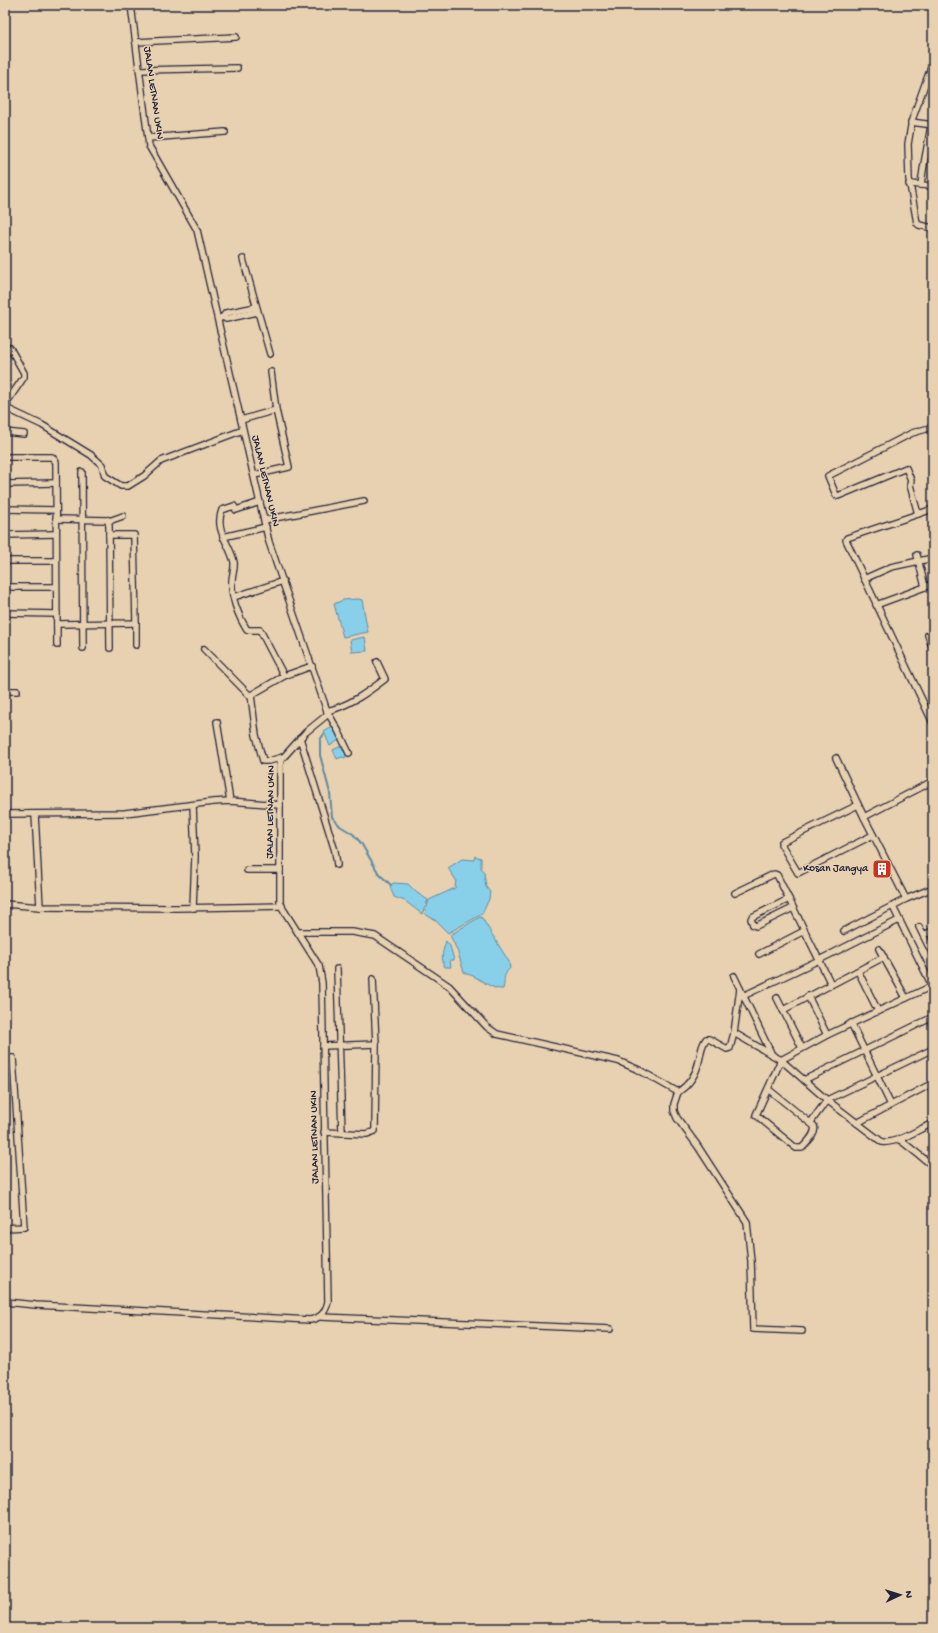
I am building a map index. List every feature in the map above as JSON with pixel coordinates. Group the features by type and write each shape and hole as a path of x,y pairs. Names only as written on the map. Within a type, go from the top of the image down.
{"street":[{"name":"JALAN LETNAN UKIN","path":"131,5 148,138 151,149 197,230 220,318 243,430 269,542 327,711 327,715 300,738 283,757 280,764 280,902 320,969 328,1302 325,1311 321,1316"},
{"path":"136,42 236,38"},
{"path":"933,62 912,122 908,144 909,184 917,223 919,225 933,228"},
{"path":"140,70 237,68"},
{"path":"912,122 932,125 923,164 921,185"},
{"path":"148,138 225,132"},
{"path":"909,184 933,186"},
{"path":"243,259 270,354"},
{"path":"220,318 226,313 256,309"},
{"path":"10,348 24,373 24,377 7,402 8,409 42,425 91,455 102,464 104,475 121,486 128,486 137,482 161,461 243,430"},
{"path":"254,475 289,467 276,410 271,372"},
{"path":"241,420 276,410"},
{"path":"918,514 910,485 911,480 906,468 838,496 836,495 828,476 912,433 933,427"},
{"path":"5,432 24,434"},
{"path":"5,457 52,458 56,462 57,645"},
{"path":"82,472 83,648"},
{"path":"5,484 56,483"},
{"path":"264,520 364,501"},
{"path":"260,502 236,510 234,506 222,510 220,514 220,529 235,565 232,592 242,622 249,631 260,630 284,676"},
{"path":"5,509 56,510"},
{"path":"933,509 847,539 876,605 933,723"},
{"path":"56,519 109,521 123,516"},
{"path":"108,520 110,648"},
{"path":"223,537 266,527"},
{"path":"5,535 56,534"},
{"path":"109,535 134,535 136,645"},
{"path":"917,555 925,587"},
{"path":"864,579 891,567 933,558"},
{"path":"5,561 56,561"},
{"path":"234,597 283,581"},
{"path":"876,605 933,584"},
{"path":"5,587 56,587"},
{"path":"5,614 57,614"},
{"path":"57,624 136,623"},
{"path":"928,635 933,650"},
{"path":"204,649 251,697 256,735 263,761 283,757"},
{"path":"349,753 327,711 336,709 348,703 385,679 377,662"},
{"path":"251,697 251,695 284,676 312,666"},
{"path":"5,691 17,691"},
{"path":"217,722 230,801"},
{"path":"300,738 335,851 337,865"},
{"path":"836,758 864,818 906,899"},
{"path":"864,818 932,781"},
{"path":"5,814 125,813 230,801 280,805"},
{"path":"193,805 195,856 193,908"},
{"path":"858,805 782,842 781,844 797,873 873,835"},
{"path":"35,814 40,907"},
{"path":"247,870 280,870"},
{"path":"734,893 776,874 831,984"},
{"path":"844,931 906,899 933,888"},
{"path":"789,899 752,917 751,919 753,925 756,926 793,908"},
{"path":"5,904 40,907 193,908 282,906"},
{"path":"768,1089 811,1122 815,1127 814,1133 802,1148 796,1148 756,1116 756,1113 781,1060 851,1023 932,987 894,909"},
{"path":"743,996 899,920"},
{"path":"920,926 931,951"},
{"path":"759,954 804,931"},
{"path":"923,935 933,931"},
{"path":"298,932 352,932 375,936 449,986 487,1027 497,1034 618,1061 639,1070 678,1092"},
{"path":"879,948 906,998"},
{"path":"783,1010 884,958"},
{"path":"337,969 342,1133"},
{"path":"858,971 878,1011"},
{"path":"734,976 771,1054"},
{"path":"324,1132 367,1134 376,1131 376,1044 373,979"},
{"path":"740,989 734,1033 730,1048 728,1049 709,1039 706,1039 701,1047 696,1072 684,1088 678,1092 674,1104 677,1118 697,1145 747,1222 751,1261 753,1329 802,1331"},
{"path":"808,996 827,1035"},
{"path":"777,998 802,1048"},
{"path":"804,1080 933,1016"},
{"path":"851,1023 891,1105"},
{"path":"734,1033 781,1060 827,1100 882,1142 891,1142 933,1123"},
{"path":"323,1046 376,1044"},
{"path":"811,1122 827,1100 933,1049"},
{"path":"5,1058 12,1058 24,1227 5,1228"},
{"path":"857,1123 933,1083"},
{"path":"898,1139 928,1162"},
{"path":"5,1302 310,1320 321,1316 610,1329"}],"water":[{"path":"343,600 362,600 368,632 343,637 334,604"},
{"path":"365,637 367,651 352,652 350,640"},
{"path":"334,726 339,740 330,746 324,732"},
{"path":"341,746 345,751 346,756 345,758 342,757 337,759 333,750"},
{"path":"475,856 481,858 481,868 484,873 486,887 490,892 489,899 482,914 448,933 435,920 425,914 429,900 455,888 456,880 448,868 462,859 474,860"},
{"path":"393,883 408,884 417,893 428,900 422,914 405,901 394,897 390,887"},
{"path":"480,917 509,962 510,968 505,976 503,989 495,988 464,972 457,950 450,935"},
{"path":"446,941 450,946 454,960 450,960 451,967 445,967 443,961 442,954"}],"waterway":[{"path":"324,734 320,740 320,755 330,793 332,817 340,826 353,834 361,843 379,874 391,885"}],"place":[{"name":"Kosan Jangya","path":"882,869"}]}
